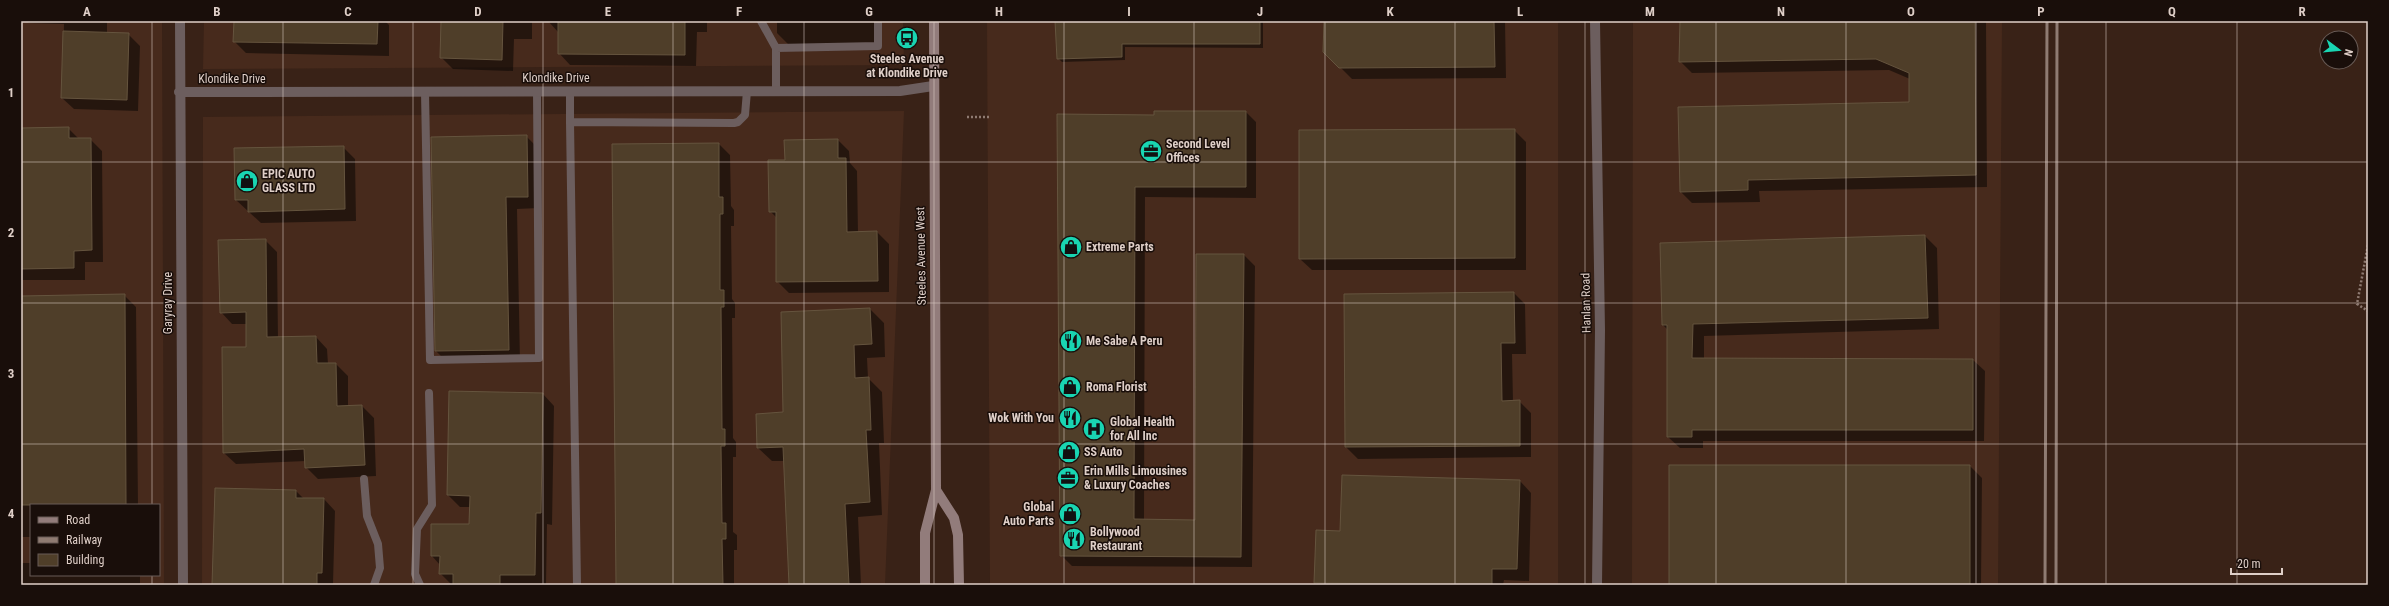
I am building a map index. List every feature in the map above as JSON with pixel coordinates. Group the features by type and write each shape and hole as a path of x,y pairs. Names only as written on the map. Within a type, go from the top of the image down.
{"main road":[{"name":"Steeles Avenue West","path":"925,585 925,533 936,490 933,86 934,21"},
{"path":"936,490 954,518 958,534 959,585"}],"street":[{"name":"Garyray Drive","path":"180,21 179,92 184,585"},
{"name":"Hanlan Road","path":"1595,21 1600,330 1597,585"},
{"name":"Klondike Drive","path":"179,92 900,91 933,86"}],"lane":[{"path":"761,21 776,48 776,91"},
{"path":"776,48 878,46 878,21"},
{"path":"570,122 734,123 738,122 745,115 747,91"},
{"path":"425,92 430,360 539,358 537,92"},
{"path":"570,92 577,585"},
{"path":"420,585 415,574 417,528 432,505 429,393"},
{"path":"364,479 367,516 378,544 380,568 374,585"}],"path":[{"path":"967,117 990,117"},
{"path":"2368,245 2357,304 2368,311"}],"shaded area":[{"path":"21,21 162,21 164,585 21,585"},
{"path":"204,21 903,21 904,65 203,69"},
{"path":"987,21 1558,21 1558,585 990,585"},
{"path":"1633,21 2002,21 1998,585 1632,585"},
{"path":"904,111 885,585 202,585 203,117"}],"building":[{"path":"234,21 378,21 377,44 233,42"},
{"path":"441,21 503,21 502,60 440,58"},
{"path":"558,21 685,21 685,55 558,54"},
{"path":"1055,21 1260,21 1260,44 1122,44 1122,57 1057,59"},
{"path":"1324,21 1494,21 1495,67 1339,68 1323,52"},
{"path":"1680,21 1975,21 1976,175 1748,180 1748,190 1680,192 1678,107 1909,102 1909,73 1876,59 1679,62"},
{"path":"63,31 129,33 127,100 61,98"},
{"path":"1154,111 1246,111 1246,187 1135,187 1134,519 1195,520 1196,254 1244,254 1241,557 1060,556 1057,114 1154,115"},
{"path":"69,127 69,138 91,138 92,250 74,251 74,268 21,269 21,128"},
{"path":"1515,129 1515,258 1299,259 1299,130"},
{"path":"527,135 528,197 506,197 509,350 435,351 431,137"},
{"path":"838,139 838,158 846,158 847,232 877,231 878,281 776,282 776,212 769,212 768,160 785,160 784,140"},
{"path":"719,143 719,197 723,197 723,214 720,214 720,290 724,290 724,307 721,307 722,429 725,429 725,446 721,446 722,523 726,523 726,539 722,539 723,585 616,585 612,144"},
{"path":"344,146 345,209 248,212 248,200 235,200 234,148"},
{"path":"1925,235 1928,318 1693,324 1692,358 1973,359 1973,430 1692,430 1692,437 1667,437 1667,325 1662,325 1660,243"},
{"path":"266,239 267,337 316,336 317,363 336,363 337,406 362,405 365,465 305,468 304,449 223,453 222,347 246,347 246,312 220,313 218,240"},
{"path":"1514,292 1515,343 1501,343 1502,401 1520,400 1520,446 1345,447 1344,294"},
{"path":"125,294 126,504 21,505 21,296"},
{"path":"870,308 872,344 854,345 855,378 869,377 871,430 866,430 870,502 845,504 849,585 789,585 783,447 757,448 756,414 783,412 781,312"},
{"path":"449,391 543,393 541,513 536,513 535,575 500,575 500,585 453,585 453,574 439,574 440,556 431,556 431,524 469,524 470,496 447,495"},
{"path":"1669,465 1970,465 1970,585 1669,585"},
{"path":"1342,475 1520,480 1517,569 1492,569 1492,585 1314,583 1316,530 1340,531"},
{"path":"215,488 296,490 296,498 324,498 322,573 317,573 317,585 212,585"}],"railway":[{"path":"2045,585 2047,21"},
{"path":"2056,585 2057,21"}],"place":[{"name":"Steeles Avenue at Klondike Drive","path":"907,38"},
{"name":"Second Level Offices","path":"1151,151"},
{"name":"EPIC AUTO GLASS LTD","path":"247,181"},
{"name":"Extreme Parts","path":"1071,247"},
{"name":"Me Sabe A Peru","path":"1071,341"},
{"name":"Roma Florist","path":"1070,387"},
{"name":"Wok With You","path":"1070,418"},
{"name":"Global Health for All Inc","path":"1094,429"},
{"name":"SS Auto","path":"1069,452"},
{"name":"Erin Mills Limousines & Luxury Coaches","path":"1068,478"},
{"name":"Global Auto Parts","path":"1070,514"},
{"name":"Bollywood Restaurant","path":"1074,539"}]}
